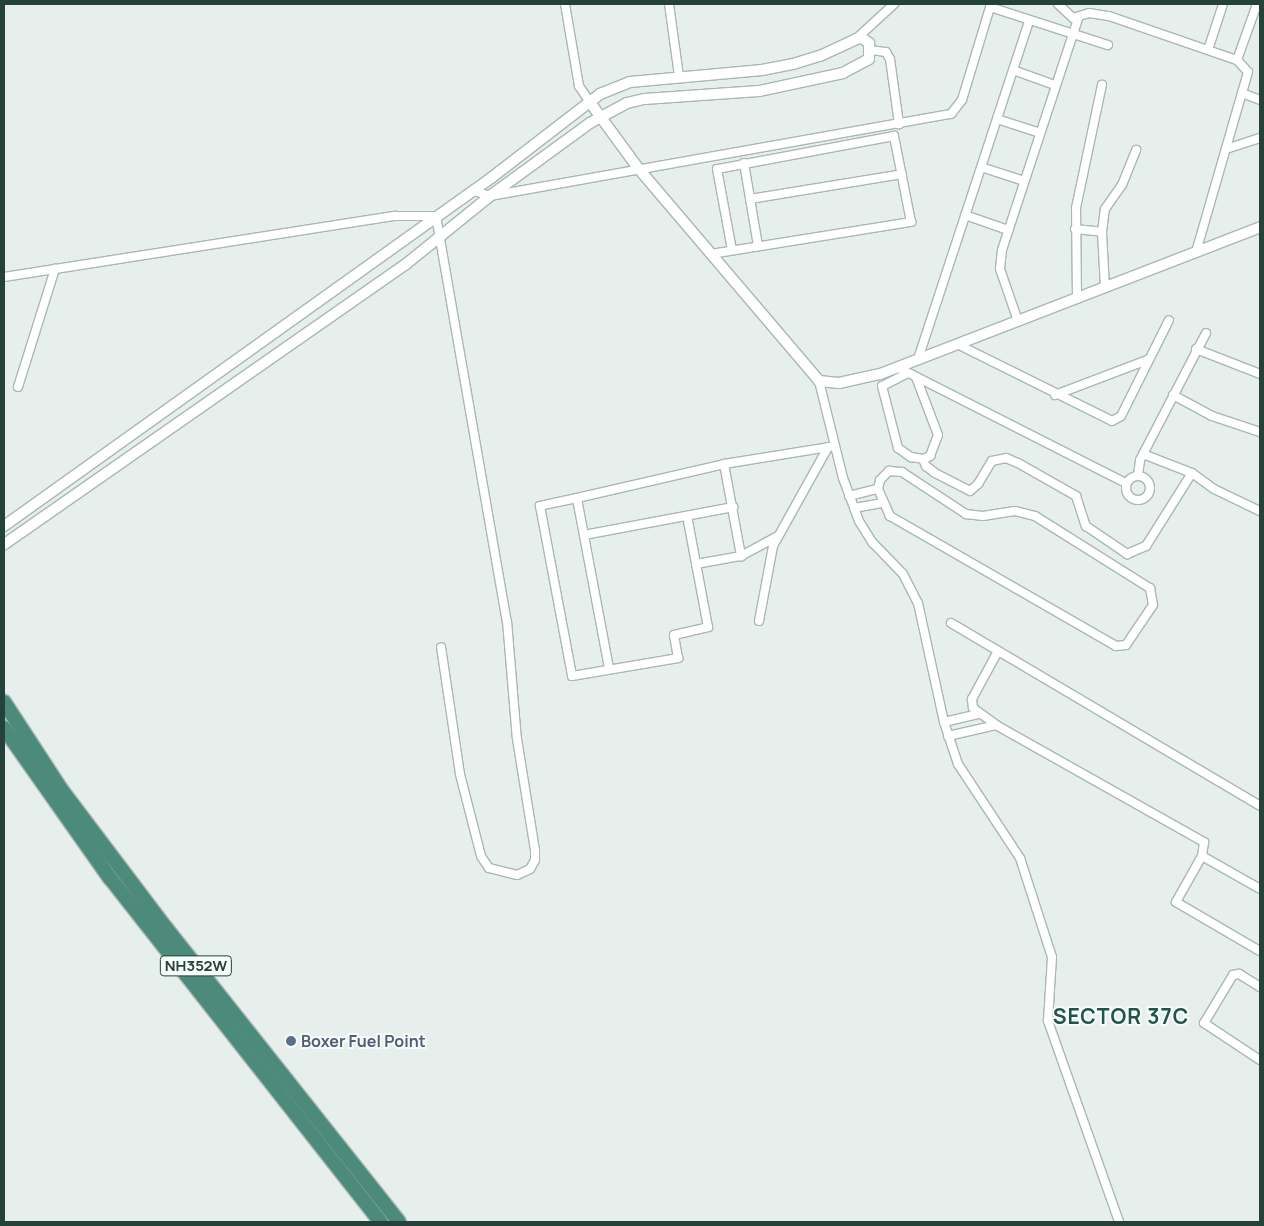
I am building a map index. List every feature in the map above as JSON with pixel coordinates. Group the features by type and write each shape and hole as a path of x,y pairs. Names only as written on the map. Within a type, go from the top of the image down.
{"highway":[{"name":"NH352W","path":"4,702 63,792 381,1222"},
{"name":"NH352W","path":"4,728 110,878 259,1059 398,1222"}],"street":[{"path":"565,4 579,86 638,168 818,381 831,447 864,531 911,584 920,612 944,722 958,764 1020,858 1052,957 1048,1021 1119,1222"},
{"path":"669,4 679,76"},
{"path":"4,526 436,216 474,191 590,100 612,87 630,82 679,76 762,70 793,64 820,56 856,38 894,4"},
{"path":"1058,4 1073,18 1089,13 1109,16 1237,60 1248,72 1196,252"},
{"path":"1208,50 1223,4"},
{"path":"1237,60 1257,4"},
{"path":"474,191 490,196 638,168 940,117 958,107 990,6 1029,21 1108,45"},
{"path":"1018,321 1000,269 1008,230 1079,16"},
{"path":"918,359 1029,21"},
{"path":"856,38 862,38 871,50 886,52 890,59 899,124"},
{"path":"4,544 406,264 490,196 601,117 627,103 644,99 759,91 843,73 869,59 871,50"},
{"path":"1013,70 1055,85"},
{"path":"1077,299 1075,229 1078,197 1102,85"},
{"path":"1242,93 1260,100"},
{"path":"997,119 1040,133"},
{"path":"711,254 911,222 894,136 717,169 732,250"},
{"path":"1226,149 1260,138"},
{"path":"1106,288 1102,232 1107,202 1122,185 1136,150"},
{"path":"744,163 758,246"},
{"path":"981,167 1024,181"},
{"path":"750,200 902,174"},
{"path":"966,215 1008,230"},
{"path":"4,277 394,216 436,216"},
{"path":"436,216 441,235 508,620 517,739 535,855 530,870 517,875 489,868 481,856 460,774 441,647"},
{"path":"818,381 856,381 897,367 1260,227"},
{"path":"1075,229 1102,232"},
{"path":"18,387 55,269"},
{"path":"957,344 1055,395 1106,419 1117,420 1168,320"},
{"path":"1126,483 1138,475 1143,454 1206,332"},
{"path":"1196,349 1260,374"},
{"path":"1055,395 1147,360"},
{"path":"897,367 1126,483 1130,497 1144,498 1150,484 1138,475"},
{"path":"912,375 938,435 930,456 923,459 911,457 898,448 882,386 912,375"},
{"path":"1173,395 1212,416 1260,432"},
{"path":"687,516 708,627 674,635 678,658 609,668 572,676 540,506 724,464 831,447"},
{"path":"759,621 769,558 778,536 831,447"},
{"path":"1143,454 1192,473 1214,489 1260,511"},
{"path":"923,459 926,466 935,473 970,491 978,484 992,461 1006,458 1018,463 1076,496 1086,526 1127,554 1140,551 1146,546 1192,473"},
{"path":"724,464 741,556"},
{"path":"902,472 966,514 983,516 1015,511 1035,516 1150,588 1153,604 1126,645 1116,646 897,521 890,516 882,503 878,489 885,473 902,472"},
{"path":"849,496 878,489"},
{"path":"577,498 609,668"},
{"path":"854,508 882,503"},
{"path":"584,535 732,507"},
{"path":"696,564 741,556 778,536"},
{"path":"951,623 1260,806"},
{"path":"998,651 972,698 973,708 996,725 1204,842 1202,856 1176,902 1260,951"},
{"path":"944,722 980,714"},
{"path":"948,736 996,725"},
{"path":"1202,856 1260,889"},
{"path":"1260,987 1239,974 1234,975 1204,1022 1260,1060"}],"place":[{"name":"Boxer Fuel Point","path":"291,1041"}],"district":[{"name":"SECTOR 37C","path":"1121,1016"}]}
